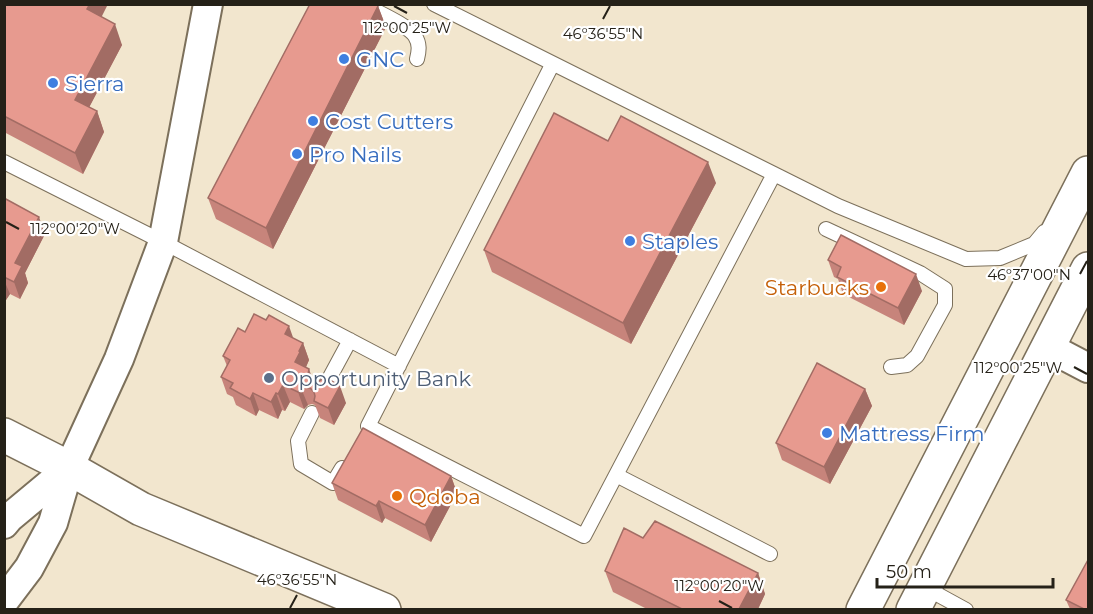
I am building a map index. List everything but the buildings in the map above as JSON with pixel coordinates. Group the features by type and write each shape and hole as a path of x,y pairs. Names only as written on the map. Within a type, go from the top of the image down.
{"main road":[{"path":"863,609 1082,185"},
{"path":"919,598 1089,268"},
{"path":"4,435 69,468 141,509 370,606"}],"street":[{"path":"4,601 29,568 53,523 69,468 119,359 163,242 208,4"},
{"path":"1048,347 1089,368"},
{"path":"4,524 69,468"}],"lane":[{"path":"363,4 415,35 420,48 417,59"},
{"path":"434,4 838,206 966,260 1000,258 1034,244 1082,185"},
{"path":"552,65 365,431 584,536 774,174"},
{"path":"4,162 163,242 399,366"},
{"path":"826,229 920,273 945,289 945,305 917,356 907,365 891,367"},
{"path":"323,390 350,340"},
{"path":"312,413 298,441 300,464 333,483 350,454"},
{"path":"616,475 770,554"},
{"path":"919,598 966,609"}],"place":[{"name":"GNC","path":"344,59"},
{"name":"Sierra","path":"53,83"},
{"name":"Cost Cutters","path":"313,121"},
{"name":"Pro Nails","path":"297,154"},
{"name":"Staples","path":"630,241"},
{"name":"Starbucks","path":"881,287"},
{"name":"Opportunity Bank","path":"269,378"},
{"name":"Mattress Firm","path":"827,433"},
{"name":"Qdoba","path":"397,496"}]}
